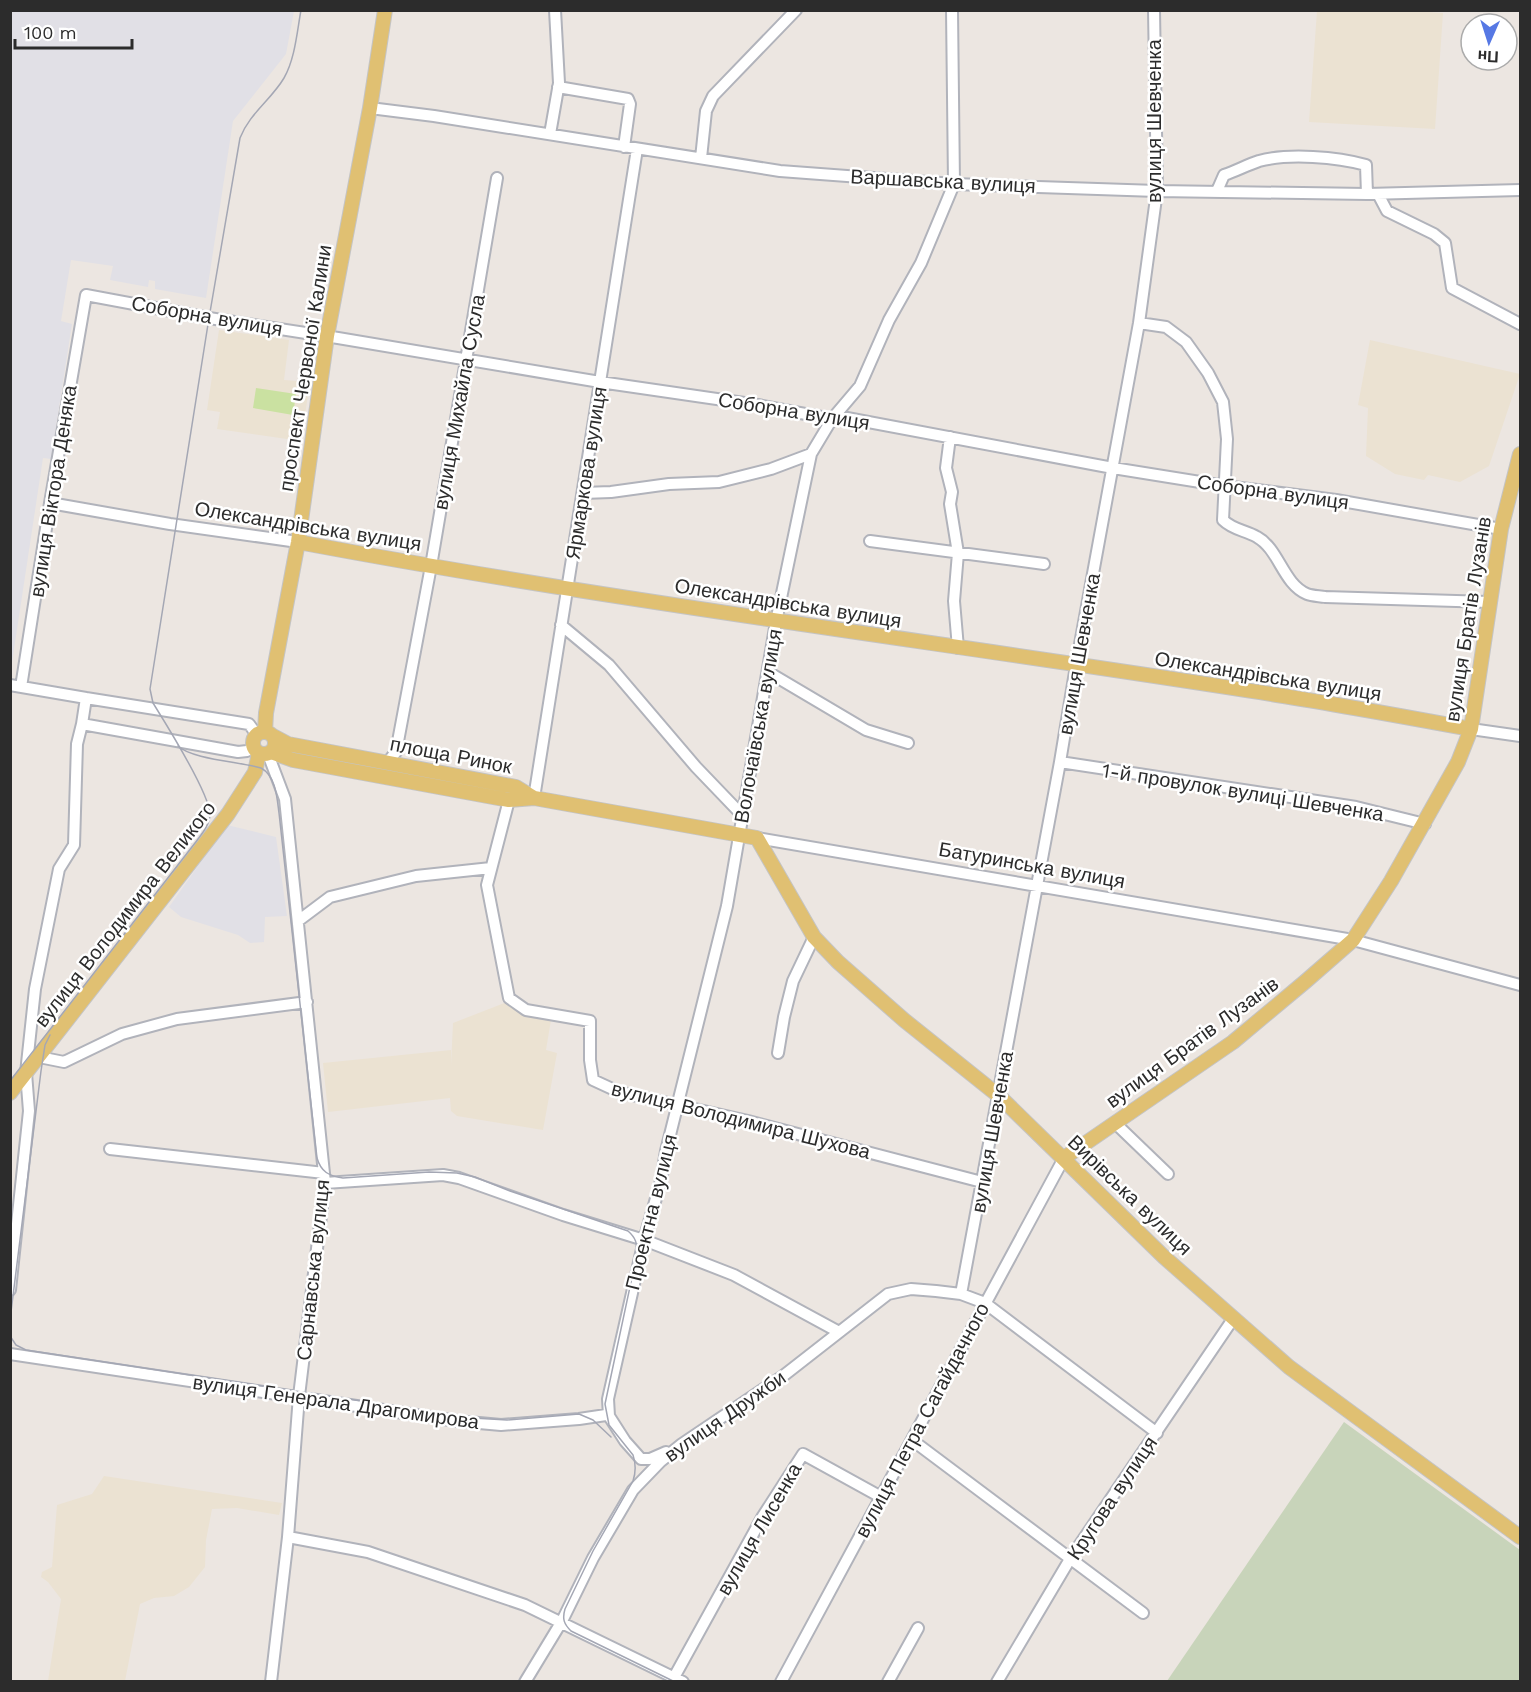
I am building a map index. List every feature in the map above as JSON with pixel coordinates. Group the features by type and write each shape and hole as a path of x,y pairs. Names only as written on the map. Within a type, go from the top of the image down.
{"main road":[{"name":"проспект Червоної Калини","path":"264,744 266,713 298,542 327,336 370,108 385,10"},
{"name":"вулиця Братів Лузанів","path":"1064,1158 1233,1042 1353,940 1392,881 1458,762 1471,729 1501,528 1521,454"},
{"name":"Олександрівська вулиця","path":"298,542 567,589 1277,695 1471,729"},
{"name":"площа Ринок","path":"264,744 288,744 516,787 534,798"},
{"name":"площа Ринок","path":"264,744 293,760 509,800 534,798"},
{"name":"вулиця Володимира Великого","path":"12,1087 39,1057 228,814 255,772 264,744"},
{"name":"Батуринська вулиця","path":"534,798 757,838"},
{"name":"Вирівська вулиця","path":"757,838 814,937 838,962 904,1020 999,1096 1164,1257 1289,1367 1521,1537"}],"street":[{"path":"550,134 558,87 555,10"},
{"path":"701,158 706,111 713,96 796,10"},
{"name":"Волочаївська вулиця","path":"739,834 776,622 811,454 832,419 860,386 889,320 921,263 954,184 952,10"},
{"name":"вулиця Шевченка","path":"961,1294 1139,323 1158,191 1154,10"},
{"path":"558,87 628,99 630,104 624,147"},
{"name":"Варшавська вулиця","path":"370,108 780,171 954,184 1158,191 1373,194 1521,190"},
{"name":"Ярмаркова вулиця","path":"534,798 637,149"},
{"path":"1217,191 1224,175 1261,161 1300,157 1346,159 1366,165 1373,194 1387,211 1434,234 1445,243 1452,288 1521,324"},
{"name":"вулиця Михайла Сусла","path":"387,763 396,752 431,566 497,178"},
{"name":"Соборна вулиця","path":"86,295 209,318 600,382 758,405 832,419 847,418 1113,468 1225,486 1336,500 1501,528"},
{"name":"вулиця Віктора Деняка","path":"16,686 86,295"},
{"path":"1139,323 1166,327 1186,342 1208,373 1223,402 1227,439 1223,520 1231,527 1257,537 1272,550 1294,583 1306,593 1326,597 1489,602"},
{"path":"950,437 946,468 952,492 950,504 958,553 954,601 958,648"},
{"path":"583,493 611,492 669,484 719,482 771,469 811,454"},
{"name":"Олександрівська вулиця","path":"50,503 170,524 298,542"},
{"path":"870,541 1044,564"},
{"path":"561,625 609,665 696,767 743,816"},
{"path":"768,672 866,730 909,742"},
{"path":"16,686 249,724 264,744 238,752 82,724"},
{"path":"10,1290 15,1206 29,1111 26,1073 35,989 58,869 74,845 77,744 86,698"},
{"name":"Олександрівська вулиця","path":"1471,729 1521,736"},
{"name":"Сарнавська вулиця","path":"264,744 285,799 324,1178 299,1396 288,1537 271,1682"},
{"name":"1-й провулок вулиці Шевченка","path":"1060,762 1356,807 1425,824"},
{"name":"вулиця Володимира Шухова","path":"509,800 487,885 509,998 526,1010 590,1021 590,1060 594,1080 619,1092 748,1121 982,1182"},
{"name":"Проектна вулиця","path":"609,1416 608,1399 644,1240 661,1180 677,1104 726,906 739,834"},
{"name":"Батуринська вулиця","path":"757,838 1353,940 1521,985"},
{"path":"298,921 330,897 416,876 491,868"},
{"path":"778,1053 784,1017 794,981 814,937"},
{"path":"39,1057 64,1062 122,1034 177,1019 307,1002"},
{"path":"1115,1123 1168,1174"},
{"path":"110,1149 324,1178 451,1176 644,1240 734,1275 839,1332"},
{"name":"вулиця Петра Сагайдачного","path":"781,1682 1064,1158"},
{"name":"вулиця Дружби","path":"525,1682 562,1621 593,1558 633,1490 645,1477 682,1444 783,1376 888,1294 910,1289 961,1294 985,1303 1157,1434"},
{"name":"Кругова вулиця","path":"997,1682 1070,1559 1233,1319"},
{"name":"вулиця Генерала Драгомирова","path":"10,1354 457,1421 501,1425 579,1419 599,1415 609,1416"},
{"path":"609,1416 625,1441 641,1459 646,1469 645,1477"},
{"path":"912,1440 1143,1613"},
{"path":"641,1459 650,1459 682,1444"},
{"name":"вулиця Лисенка","path":"677,1680 763,1516 803,1454 881,1497"},
{"path":"288,1537 368,1552 525,1605 562,1621 677,1680"},
{"path":"888,1682 918,1628"}],"shaded area":[{"path":"11,10 294,11 286,54 233,121 206,298 155,289 155,281 149,280 148,287 110,280 113,266 71,260 61,321 72,324 51,459 43,458 11,669"},
{"path":"1400,10 1443,13 1435,129 1309,122 1317,11"},
{"path":"219,330 289,340 284,380 310,382 301,441 217,429 220,412 207,410"},
{"path":"1370,340 1520,374 1489,466 1460,482 1428,475 1424,480 1395,474 1366,456 1368,408 1358,405"},
{"path":"227,825 276,837 287,916 265,917 264,942 250,943 238,935 181,917 169,907"},
{"path":"507,1002 520,1013 551,1020 546,1050 557,1053 543,1130 457,1116 451,1111 450,1098 328,1112 323,1063 451,1050 451,1065 453,1023"},
{"path":"104,1476 282,1503 279,1515 237,1508 212,1509 206,1540 205,1567 189,1587 174,1596 154,1598 140,1604 125,1681 48,1681 61,1599 48,1582 41,1577 42,1572 52,1567 57,1505 92,1494"}],"green space":[{"path":"256,388 296,394 293,415 253,408"},
{"path":"1344,1422 1520,1550 1520,1681 1167,1681"}],"tram line":[{"path":"10,1081 200,837 210,818 208,804 202,790 153,703 150,689 240,138 249,122 279,86 288,71 301,10"},
{"path":"178,746 205,757 261,768 273,782 279,813 317,1158 323,1170 343,1178 429,1172 457,1173 475,1177 628,1231 634,1238 637,1254 605,1404 609,1425 633,1455 635,1474 593,1551 565,1609 564,1619 571,1631 675,1682"},
{"path":"10,1320 41,1071 45,1045 50,1035"},
{"path":"10,1336 16,1345 26,1350 473,1418 507,1420 579,1414 593,1420 611,1437"}]}
